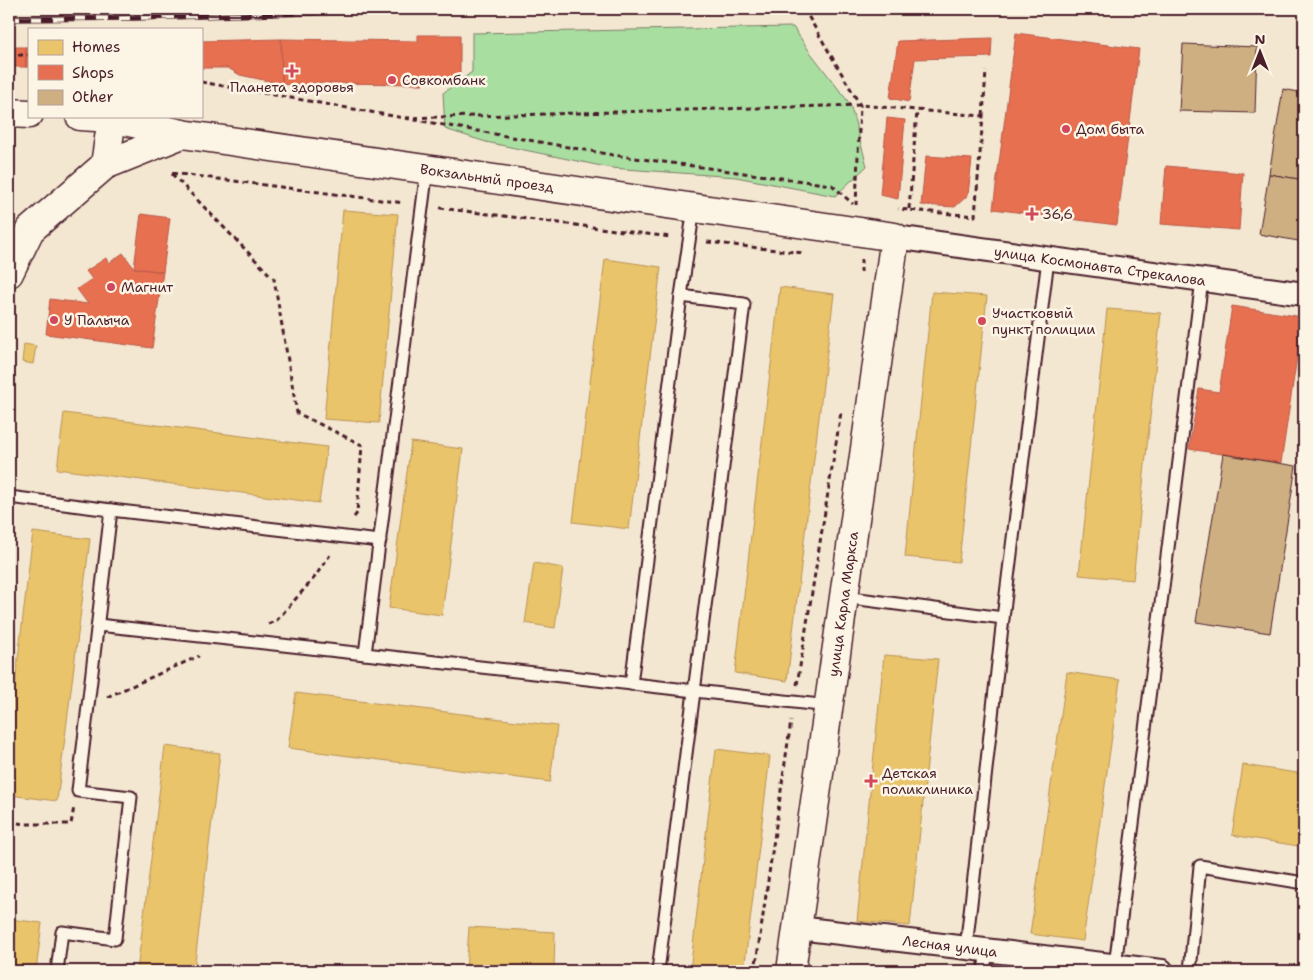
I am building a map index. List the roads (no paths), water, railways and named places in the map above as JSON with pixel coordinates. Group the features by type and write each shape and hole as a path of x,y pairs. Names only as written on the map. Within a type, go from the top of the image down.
{"street":[{"path":"9,113 28,114"},
{"path":"105,166 112,118"},
{"name":"Вокзальный проезд","path":"112,118 182,134 895,237"},
{"path":"9,273 30,230 105,166 182,134"},
{"name":"улица Космонавта Стрекалова","path":"895,237 1304,294"},
{"name":"улица Карла Маркса","path":"792,971 895,237"},
{"name":"Лесная улица","path":"798,928 979,956 1162,971"}],"lane":[{"path":"365,654 427,169"},
{"path":"631,684 694,208"},
{"path":"979,956 1004,618 1048,259"},
{"path":"1115,966 1202,280"},
{"path":"658,971 744,304 681,296"},
{"path":"9,497 380,542"},
{"path":"57,971 62,932 115,939 131,797 78,791 111,510"},
{"path":"844,597 1004,618"},
{"path":"98,625 829,706"},
{"path":"1190,971 1200,866 1304,883"}],"railway":[{"path":"9,19 136,18 341,12"}],"place":[{"name":"Планета здоровья","path":"292,71"},
{"name":"Совкомбанк","path":"392,80"},
{"name":"Дом быта","path":"1066,129"},
{"name":"36,6","path":"1032,214"},
{"name":"Магнит","path":"111,287"},
{"name":"У Палыча","path":"54,320"},
{"name":"Участковый пункт полиции","path":"982,321"},
{"name":"Детская поликлиника","path":"871,781"}]}
